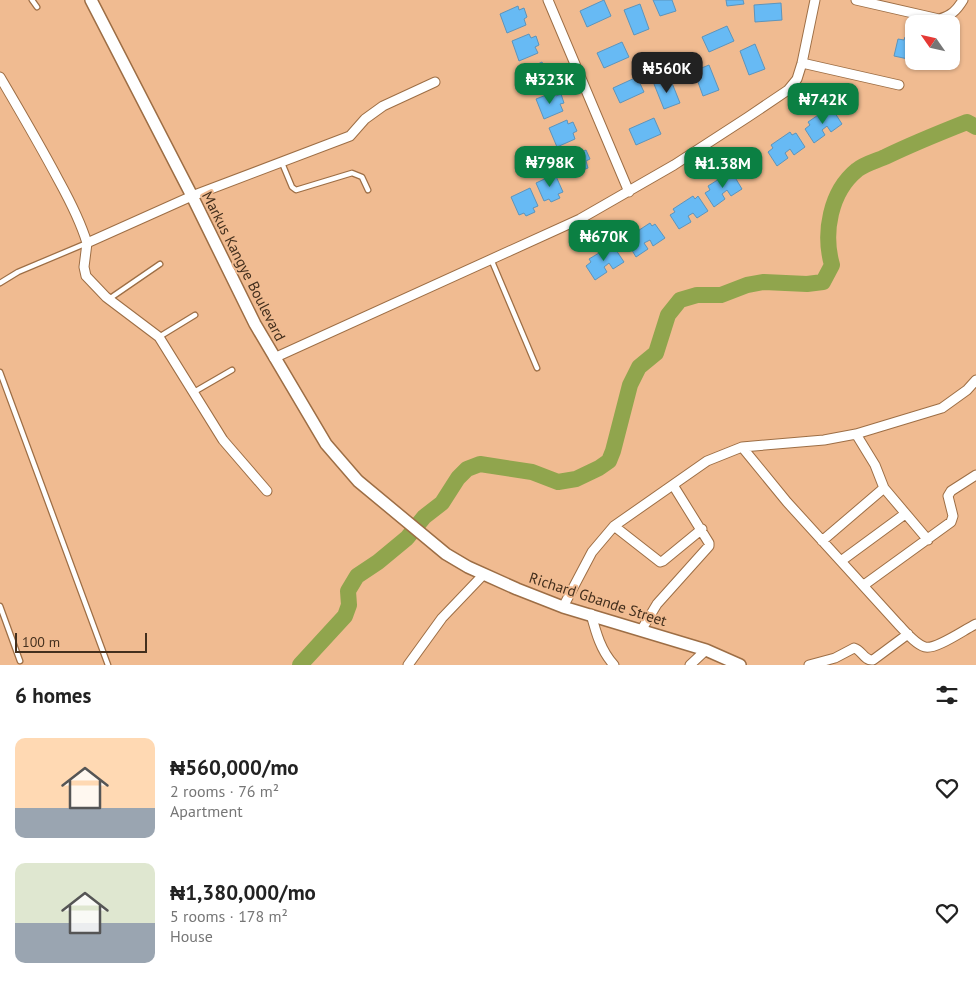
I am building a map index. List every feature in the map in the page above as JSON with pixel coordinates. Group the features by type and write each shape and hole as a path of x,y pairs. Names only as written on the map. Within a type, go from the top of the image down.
{"street":[{"name":"Markus Kangye Boulevard","path":"91,0 192,196 255,324 326,444 358,481 426,538"},
{"path":"548,0 629,192"},
{"path":"274,358 580,219 674,166 788,90 797,79 802,63 815,0"},
{"path":"856,0 939,18 948,16 963,0"},
{"path":"802,63 900,85"},
{"path":"0,77 42,148 81,223 87,243 84,267 86,276 109,300 159,337 223,440 267,490"},
{"path":"87,243 192,196 350,136 365,119 383,106 436,82"},
{"path":"563,606 592,552 614,526 707,461 742,447 824,440 856,434 942,408 967,390 976,380"},
{"path":"856,434 875,465 884,488 928,540"},
{"path":"742,447 787,502 908,634 924,647 930,648 940,644 976,624"},
{"path":"864,585 951,522 953,516 948,496 950,491 976,475"},
{"path":"642,629 657,604 709,546 709,540 672,485"},
{"path":"822,540 884,488"},
{"path":"841,561 905,514"},
{"path":"614,526 660,562 702,529"},
{"name":"Richard Gbande Street","path":"426,538 446,554 484,574 563,606 706,650 740,665"},
{"path":"408,665 442,618 484,574"},
{"path":"591,614 596,633 605,654 614,665"},
{"path":"809,665 835,658 854,648 858,648 867,659 872,660 908,634"},
{"path":"690,665 706,650"}],"lane":[{"path":"32,0 37,7"},
{"path":"282,161 292,186 296,190 352,173 362,177 368,190"},
{"path":"0,283 18,272 87,243"},
{"path":"491,259 537,368"},
{"path":"109,300 160,264"},
{"path":"159,337 195,316"},
{"path":"194,392 232,370"},
{"path":"0,372 108,665"},
{"path":"0,606 20,661"}],"building":[{"path":"604,0 611,16 587,27 580,11"},
{"path":"653,0 672,0 676,11 660,16"},
{"path":"726,0 743,0 744,4 727,6"},
{"path":"781,3 782,20 755,22 754,5"},
{"path":"640,4 649,29 634,35 624,10"},
{"path":"518,6 519,10 524,8 527,17 524,19 526,25 507,33 500,14"},
{"path":"727,26 734,41 709,52 702,37"},
{"path":"529,34 531,38 536,36 539,45 535,47 538,53 519,61 512,41"},
{"path":"905,37 905,58 894,56 898,39 904,40"},
{"path":"622,42 629,57 604,68 597,53"},
{"path":"755,44 765,69 749,75 740,51"},
{"path":"542,62 544,66 549,64 552,73 548,75 551,82 532,89 525,70"},
{"path":"709,65 719,90 703,96 694,71"},
{"path":"637,77 644,92 620,103 613,88"},
{"path":"670,78 680,103 664,109 654,84"},
{"path":"554,92 556,96 561,94 564,103 560,104 563,111 544,119 536,99"},
{"path":"827,109 829,112 833,110 842,124 831,132 827,126 822,130 825,135 814,143 805,129 810,125 808,122"},
{"path":"654,118 661,134 636,145 629,129"},
{"path":"567,120 568,124 573,122 577,131 573,133 575,139 557,147 549,128"},
{"path":"790,132 792,135 796,133 805,147 794,155 790,149 785,153 788,158 777,166 768,152 773,148 771,145"},
{"path":"580,149 581,152 586,150 590,159 586,161 588,168 570,175 562,156"},
{"path":"555,174 563,192 558,194 560,198 551,202 549,199 544,201 536,183"},
{"path":"727,174 729,177 733,174 742,189 731,196 727,190 722,194 725,199 714,207 705,193 710,190 708,186"},
{"path":"530,188 538,206 533,208 535,212 526,216 524,213 519,215 511,197"},
{"path":"693,196 695,199 698,196 708,211 697,218 693,213 688,216 691,222 679,229 670,215 675,212 673,209"},
{"path":"650,223 652,226 655,224 665,238 653,246 650,240 644,243 648,249 636,257 627,242 632,239 630,236"},
{"path":"609,247 611,249 614,247 624,262 613,269 609,263 604,267 607,272 595,280 586,266 591,262 589,259"}],"waterway":[{"path":"300,665 345,616 349,605 348,591 357,576 378,562 407,538 424,517 442,503 458,478 467,469 480,464 532,472 558,482 576,479 599,468 609,461 613,451 630,385 639,367 656,353 668,315 680,300 697,295 721,295 747,285 764,282 807,284 823,282 832,265 828,240 831,214 840,190 848,179 863,166 946,130 967,122 976,127"}]}
